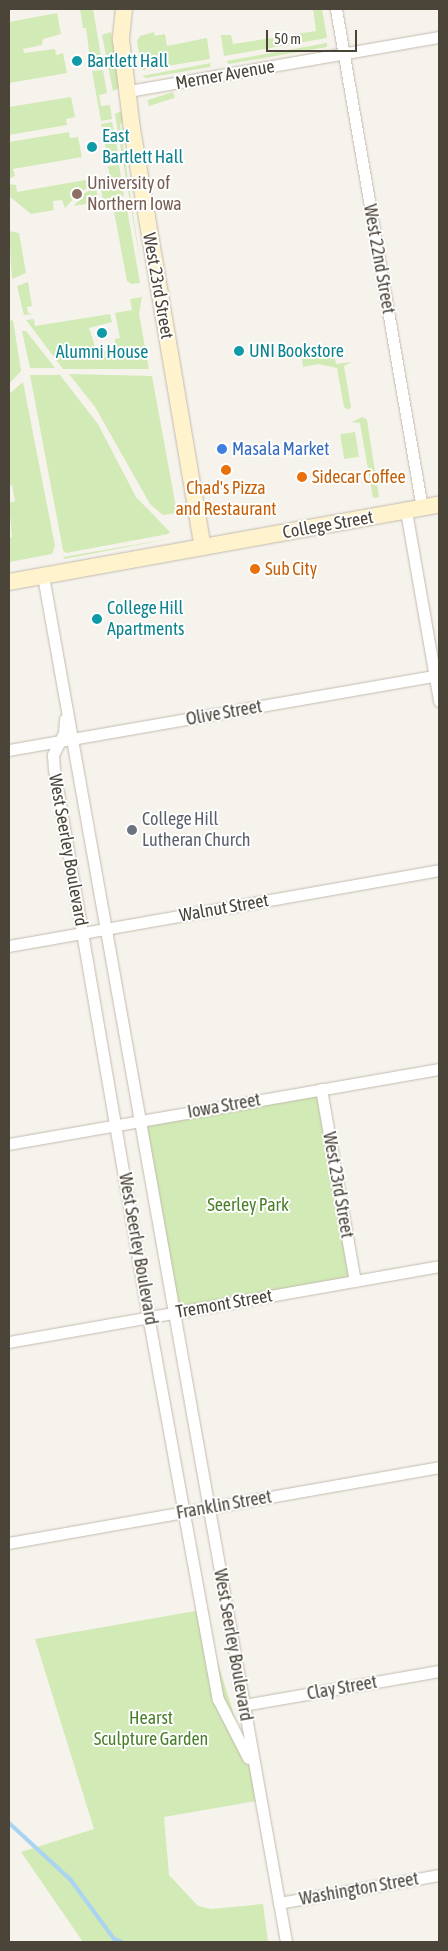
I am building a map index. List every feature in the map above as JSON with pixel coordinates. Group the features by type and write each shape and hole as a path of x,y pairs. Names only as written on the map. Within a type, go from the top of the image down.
{"street":[{"name":"West 23rd Street","path":"124,9 121,40 129,92 132,129 202,543"},
{"name":"West 22nd Street","path":"336,9 414,510 439,700"},
{"name":"Merner Avenue","path":"129,92 439,37"},
{"name":"College Street","path":"9,582 202,543 439,505"},
{"name":"West Seerley Boulevard","path":"43,576 286,1942"},
{"name":"Olive Street","path":"9,750 437,676"},
{"name":"West Seerley Boulevard","path":"64,692 66,724 53,755 54,770 115,1125 218,1699 244,1747 261,1800"},
{"name":"Walnut Street","path":"9,946 439,870"},
{"name":"Iowa Street","path":"9,1144 439,1069"},
{"name":"West 23rd Street","path":"321,1089 355,1281"},
{"name":"Tremont Street","path":"9,1342 439,1266"},
{"name":"Franklin Street","path":"9,1543 439,1467"},
{"name":"Clay Street","path":"244,1705 439,1671"},
{"name":"Washington Street","path":"279,1903 439,1875"}],"green space":[{"path":"80,9 93,9 102,62 98,66 91,67 86,28 83,28"},
{"path":"313,9 322,9 327,38 224,56 221,35 231,35 233,44 316,31"},
{"path":"57,13 61,34 43,39 42,45 23,49 24,53 55,49 56,55 63,53 67,73 9,83 9,22"},
{"path":"111,32 121,87 113,91 102,35"},
{"path":"154,32 155,36 165,34 167,46 207,38 210,59 142,70 137,41 140,36"},
{"path":"327,43 327,47 229,64 226,61"},
{"path":"211,63 210,67 146,78 142,76"},
{"path":"103,70 107,93 99,95 101,106 110,105 112,119 101,121 92,71"},
{"path":"173,92 175,98 149,106 147,100"},
{"path":"71,97 75,117 66,119 67,125 9,135 9,107"},
{"path":"124,110 125,118 120,125 141,267 115,114"},
{"path":"112,122 119,159 108,161 101,124"},
{"path":"69,132 70,138 78,137 82,157 13,169 15,176 9,179 9,142"},
{"path":"119,165 124,196 103,200 100,183 110,178 108,166"},
{"path":"85,180 93,184 78,194 65,208 62,200 53,201 54,210 31,214 9,196 9,184 16,185 17,192"},
{"path":"96,187 98,202 74,206 83,194"},
{"path":"126,203 140,283 131,284 127,281 113,206"},
{"path":"9,231 19,233 26,273 12,279"},
{"path":"28,282 32,306 27,307 28,313 33,314 24,315 17,286"},
{"path":"142,297 139,314 149,369 63,369 26,320 34,319 35,326 110,314 112,322 89,328 97,352 114,349 115,339 120,338 115,313 132,310 130,299"},
{"path":"13,320 21,371 9,384 9,321"},
{"path":"22,331 26,331 55,368 30,368"},
{"path":"334,354 336,364 352,362 344,366 351,407 348,410 344,407 337,368 318,364 303,367 302,359"},
{"path":"69,374 152,376 177,513 163,515 150,504 95,407"},
{"path":"30,375 60,375 98,424 136,497 170,532 168,534 66,553 63,550"},
{"path":"23,382 55,546 52,554 9,562 9,538 12,537 9,503 15,501 12,485 9,486 9,394"},
{"path":"363,417 367,420 379,497 373,498 360,423 351,422"},
{"path":"355,432 359,457 344,459 340,434"},
{"path":"174,538 64,559 63,557"},
{"name":"Seerley Park","path":"321,1089 355,1281 174,1313 140,1121"},
{"name":"Hearst Sculpture Garden","path":"201,1610 261,1800 164,1817 169,1875 198,1906 211,1909 263,1904 268,1942 83,1942 21,1852 94,1829 35,1639"}],"waterway":[{"path":"9,1823 70,1879 114,1939 122,1942"}],"place":[{"name":"Bartlett Hall","path":"77,61"},
{"name":"East Bartlett Hall","path":"92,147"},
{"name":"University of Northern Iowa","path":"77,194"},
{"name":"Alumni House","path":"102,333"},
{"name":"UNI Bookstore","path":"239,351"},
{"name":"Masala Market","path":"222,449"},
{"name":"Chad's Pizza and Restaurant","path":"226,470"},
{"name":"Sidecar Coffee","path":"302,477"},
{"name":"Sub City","path":"255,569"},
{"name":"College Hill Apartments","path":"97,619"},
{"name":"College Hill Lutheran Church","path":"132,830"}]}
